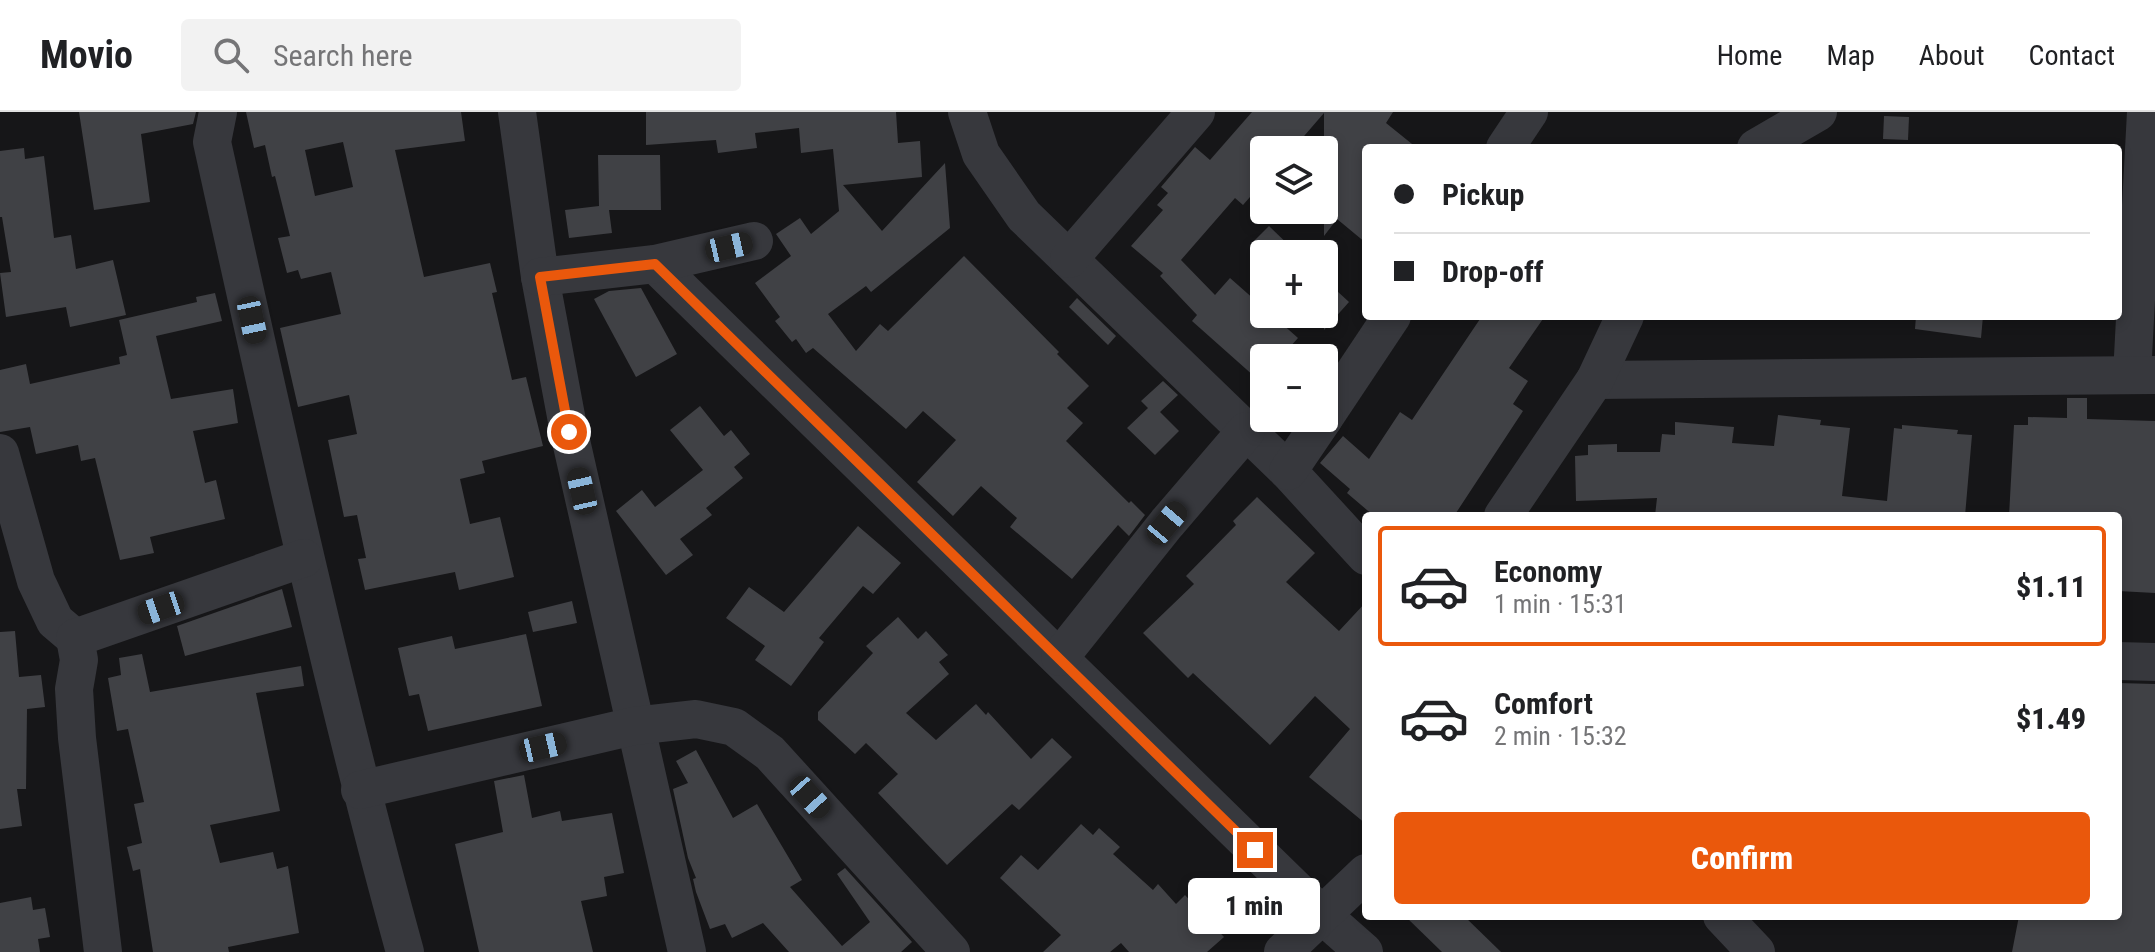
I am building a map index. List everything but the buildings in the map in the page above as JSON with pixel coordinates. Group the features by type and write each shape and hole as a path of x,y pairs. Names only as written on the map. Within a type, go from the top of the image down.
{"street":[{"path":"218,112 212,142 304,558 360,790 405,952"},
{"path":"517,112 540,277 569,432 687,952"},
{"path":"967,112 981,154 1024,216 1288,471 1362,552"},
{"path":"1069,259 1196,112"},
{"path":"1508,144 1529,112"},
{"path":"1763,144 1818,112"},
{"path":"1595,380 2143,375 2146,112"},
{"path":"540,277 655,264 754,241"},
{"path":"655,264 1321,914 1364,952"},
{"path":"1338,397 1389,320"},
{"path":"1506,512 1595,380 1623,320"},
{"path":"1060,657 1167,523 1246,431"},
{"path":"1288,471 1314,432"},
{"path":"0,453 36,581 55,621 75,638 79,660 74,689 77,738 103,952"},
{"path":"75,638 304,558"},
{"path":"2122,661 2155,662"},
{"path":"360,790 634,726 696,719 734,727 770,753 951,952"},
{"path":"1283,952 1362,877"},
{"path":"1726,920 1756,952"}],"route":[{"path":"569,432 540,277 655,264 1255,850"}]}
